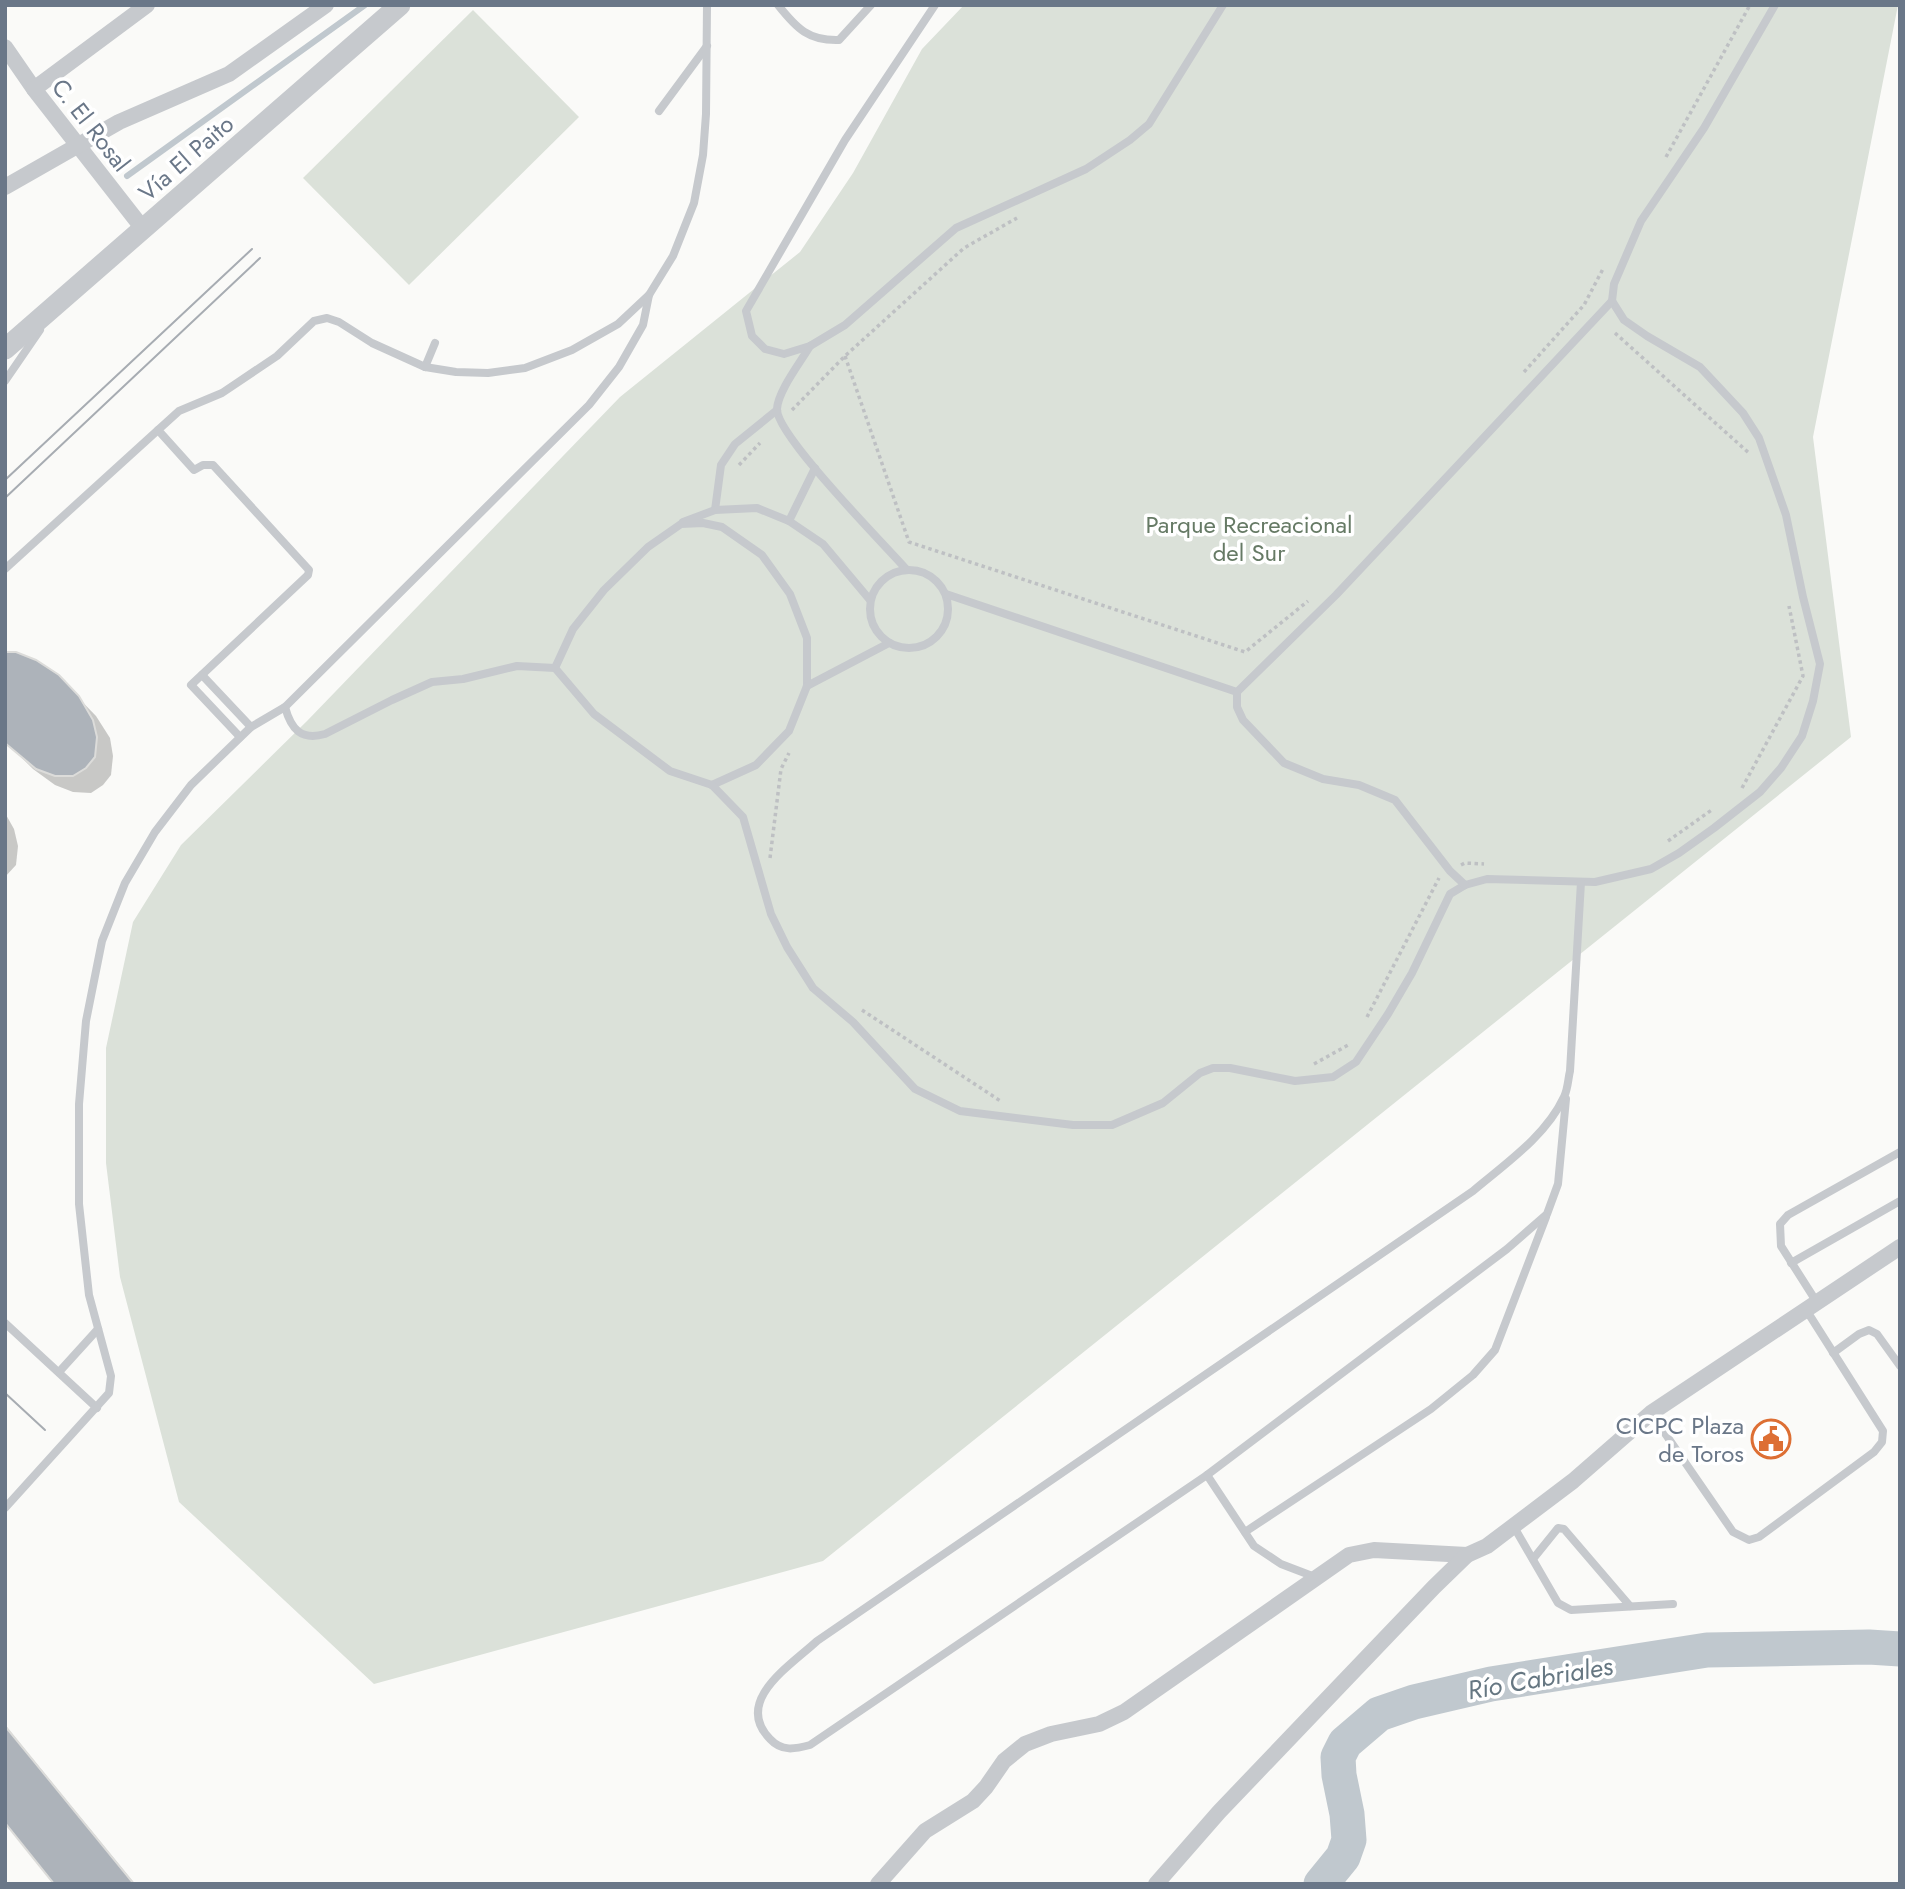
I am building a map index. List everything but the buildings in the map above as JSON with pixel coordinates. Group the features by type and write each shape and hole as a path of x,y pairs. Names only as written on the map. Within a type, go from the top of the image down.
{"street":[{"path":"34,89 147,5"},
{"path":"5,187 119,122 229,74 326,5"},
{"name":"Vía El Paito","path":"5,349 400,5"},
{"name":"C. El Rosal","path":"5,47 34,89 144,230"},
{"path":"1156,1884 1219,1812 1467,1555 1487,1546 1514,1527 1573,1481 1651,1413 1900,1247"},
{"path":"878,1884 925,1831 972,1801 986,1787 1004,1761 1025,1744 1051,1734 1099,1724 1124,1712 1349,1555 1374,1550 1467,1555"}],"lane":[{"path":"5,569 179,411 222,393 277,356 314,321 327,318 339,322 372,343 425,367 467,373 525,368 572,350 618,324 649,295 673,256 694,203 703,155 708,5"},
{"path":"778,5 813,38 825,40 839,40 871,5"},
{"path":"935,5 845,140 746,311 752,335 765,349 784,354 810,346 845,325 956,228 1086,169 1130,140 1149,124 1223,5"},
{"path":"1465,885 1450,872 1395,800 1360,785 1324,779 1284,762 1243,720 1237,707 1237,692 1336,595 1612,302 1614,284 1641,221 1703,128 1775,5"},
{"path":"659,111 707,46"},
{"path":"5,1508 109,1393 111,1376 89,1295 79,1204 79,1117 86,1021 102,941 125,883 155,832 191,785 251,727 285,707 589,405 619,367 643,325 649,295"},
{"path":"285,707 288,720 296,729 304,736 314,737 432,682 463,679 517,666 555,668 594,714 670,771 712,785 743,817 771,914 787,947 813,988 853,1022 915,1089 960,1111 1073,1125 1112,1125 1163,1103 1200,1073 1213,1068 1230,1068 1295,1081 1333,1077 1356,1062 1412,973 1450,894 1465,885 1487,878 1581,882 1614,879 1651,869 1688,847 1760,792 1781,768 1802,736 1813,701 1820,664 1802,597 1786,515 1759,439 1743,413 1700,367 1624,320 1612,302"},
{"path":"5,381 57,304"},
{"path":"425,367 435,343"},
{"path":"810,346 781,395 777,410 781,422 798,449 906,569 930,575 946,594 1237,692"},
{"path":"715,510 722,465 735,444 777,410"},
{"path":"158,430 194,470 203,465 213,465 309,570 308,575 191,685 240,737"},
{"path":"789,521 815,467"},
{"path":"555,668 573,629 604,590 648,547 687,520 715,510 758,508 789,521 823,544 870,600 873,624 889,643 913,649 936,640 948,619 946,594"},
{"path":"681,524 703,523 722,527 762,555 790,594 807,638 807,687 789,731 756,765 712,785"},
{"path":"870,600 883,578 906,569"},
{"path":"807,687 889,643"},
{"path":"202,675 251,727"},
{"path":"1245,1532 1430,1409 1474,1375 1495,1350 1558,1184 1570,1070 1581,882"},
{"path":"1547,1214 1507,1249 1207,1475 810,1745 792,1750 776,1745 758,1724 757,1706 765,1689 817,1642 1473,1191 1552,1118 1566,1095"},
{"path":"1651,1413 1733,1532 1749,1540 1759,1537 1874,1452 1882,1442 1883,1431 1833,1353 1781,1246 1779,1234 1780,1224 1788,1215 1900,1152"},
{"path":"1791,1263 1900,1201"},
{"path":"5,1323 97,1408"},
{"path":"58,1371 98,1329"},
{"path":"1833,1353 1869,1330 1877,1334 1900,1366"},
{"path":"1207,1475 1254,1546 1282,1564 1315,1577"},
{"path":"1514,1527 1562,1606 1571,1610 1673,1604"},
{"path":"1533,1559 1558,1528 1564,1529 1630,1606"}],"path":[{"path":"1664,161 1751,5"},
{"path":"1519,377 1584,304 1610,257"},
{"path":"845,356 909,542 1245,652 1310,599"}],"green space":[{"name":"Parque Recreacional del Sur","path":"964,5 1898,5 1813,437 1851,737 823,1561 374,1684 179,1502 120,1277 106,1163 106,1048 133,922 181,845 307,721 620,397 800,252 853,173 922,49"},
{"path":"473,10 579,117 409,285 303,178"}],"waterway":[{"path":"127,176 365,5"},
{"name":"Río Cabriales","path":"1321,1884 1343,1857 1349,1840 1338,1757 1345,1743 1379,1714 1414,1702 1491,1684 1707,1650 1869,1647 1900,1649"}],"tram line":[{"path":"5,480 252,249"},
{"path":"5,498 260,258"},
{"path":"5,1393 45,1430"}],"place":[{"name":"CICPC Plaza de Toros","path":"1771,1439"}]}
